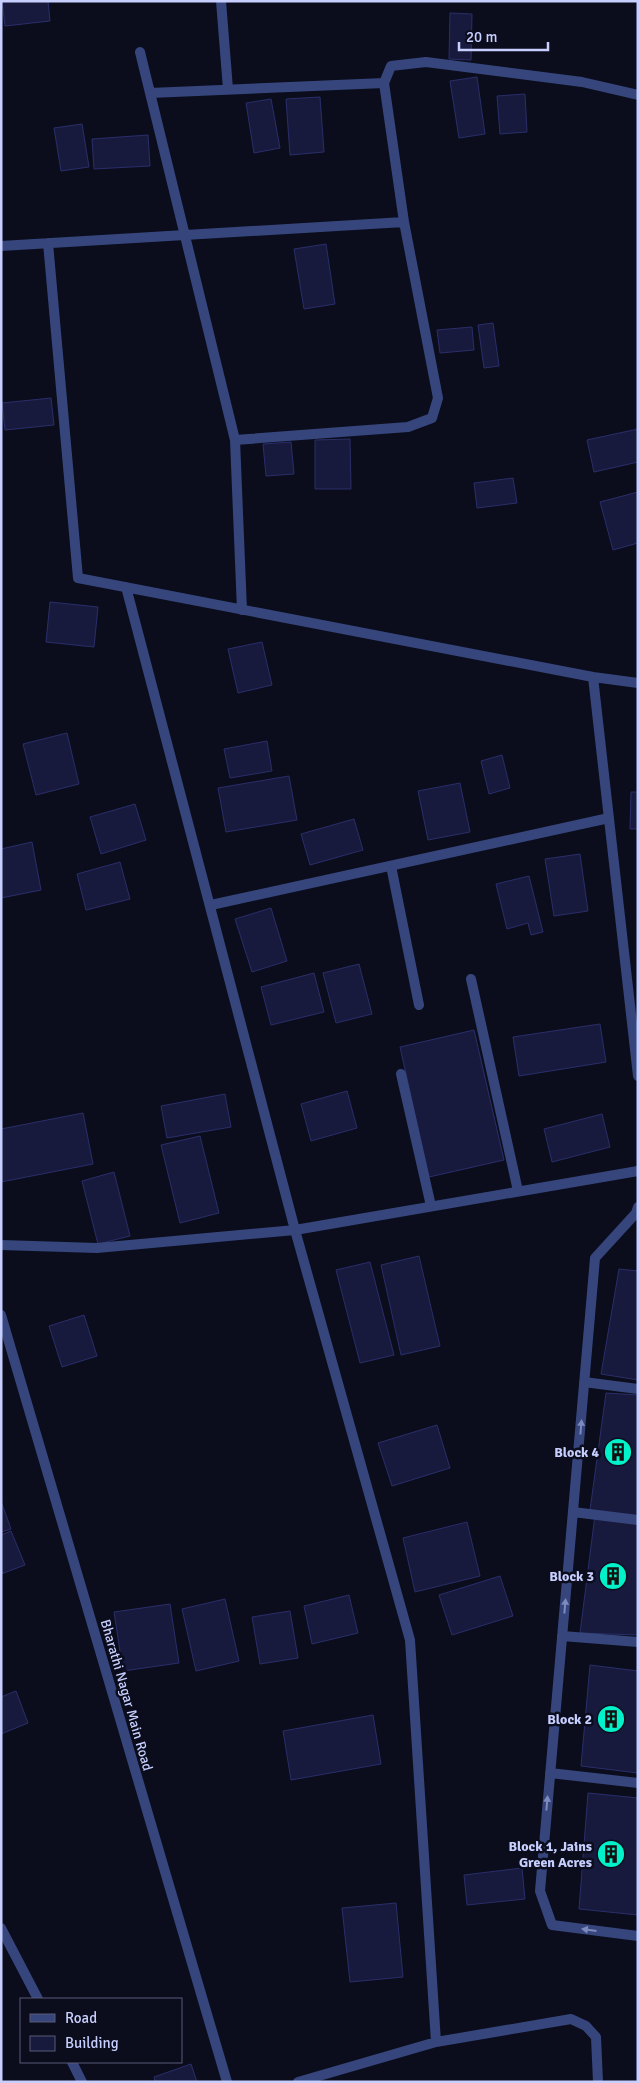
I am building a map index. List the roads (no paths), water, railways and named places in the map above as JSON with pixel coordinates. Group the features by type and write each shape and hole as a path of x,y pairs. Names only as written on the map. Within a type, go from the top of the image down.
{"street":[{"path":"221,1 228,89"},
{"path":"140,52 235,440 242,610"},
{"path":"235,440 408,427 432,418 438,398 404,222 384,83 391,66 426,62 582,82 638,95"},
{"path":"150,93 384,83"},
{"path":"1,246 404,222"},
{"path":"48,242 78,578 593,677 638,683"},
{"path":"126,587 295,1230 410,1640 436,2042"},
{"path":"593,677 638,1076"},
{"path":"211,905 609,818"},
{"path":"391,866 419,1006"},
{"path":"471,979 518,1192"},
{"path":"401,1074 431,1206"},
{"path":"1,1245 97,1248 295,1230 638,1171"},
{"path":"637,1211 596,1258 540,1891 552,1925 638,1936"},
{"name":"Bharathi Nagar Main Road","path":"1,1315 227,2082"},
{"path":"584,1382 638,1389"},
{"path":"573,1512 638,1520"},
{"path":"562,1636 638,1642"},
{"path":"550,1773 638,1783"},
{"path":"1,1928 37,1998"},
{"path":"298,2082 436,2042 571,2019 586,2026 596,2036 598,2082"},
{"path":"72,2063 82,2082"}],"place":[{"name":"Block 4","path":"618,1452"},
{"name":"Block 3","path":"613,1576"},
{"name":"Block 2","path":"611,1719"},
{"name":"Block 1, Jains Green Acres","path":"611,1854"}]}
